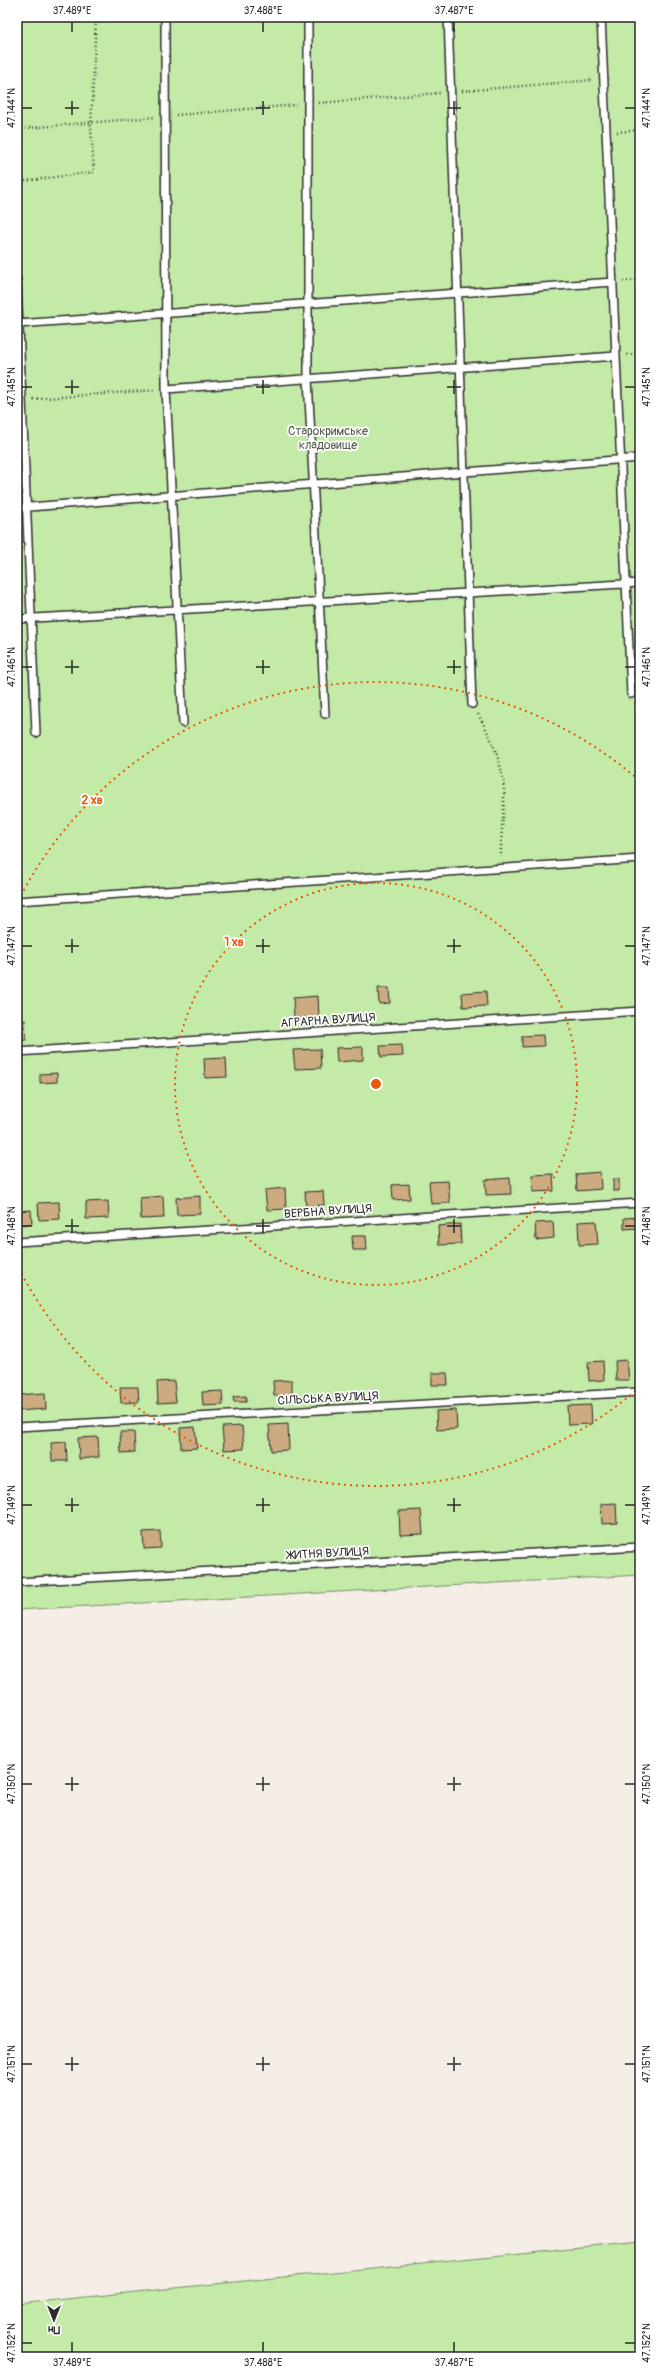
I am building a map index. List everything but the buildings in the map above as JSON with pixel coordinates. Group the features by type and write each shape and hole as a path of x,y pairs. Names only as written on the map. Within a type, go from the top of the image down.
{"lane":[{"path":"165,17 166,390 183,723"},
{"path":"308,17 308,378 325,714"},
{"path":"448,17 472,704"},
{"path":"601,17 631,694"},
{"path":"17,280 36,733"},
{"path":"18,324 613,282"},
{"path":"166,390 308,378 616,356"},
{"path":"17,508 640,458"},
{"path":"17,619 640,583"},
{"path":"17,902 501,868 640,860"},
{"name":"АГРАРНА ВУЛИЦЯ","path":"17,1052 640,1011"},
{"name":"ВЕРБНА ВУЛИЦЯ","path":"17,1242 640,1202"},
{"name":"СІЛЬСЬКА ВУЛИЦЯ","path":"17,1427 640,1392"},
{"name":"ЖИТНЯ ВУЛИЦЯ","path":"17,1582 640,1547"}],"path":[{"path":"17,182 94,172 91,126 96,17"},
{"path":"606,133 640,130"},
{"path":"613,282 640,280"},
{"path":"21,400 166,390"},
{"path":"472,704 491,738 500,763 504,790 500,843 501,868"}],"green space":[{"name":"Старокримське кладовище","path":"17,17 640,17 640,1575 17,1610"},
{"path":"640,2241 640,2357 17,2357 17,2304"}]}
